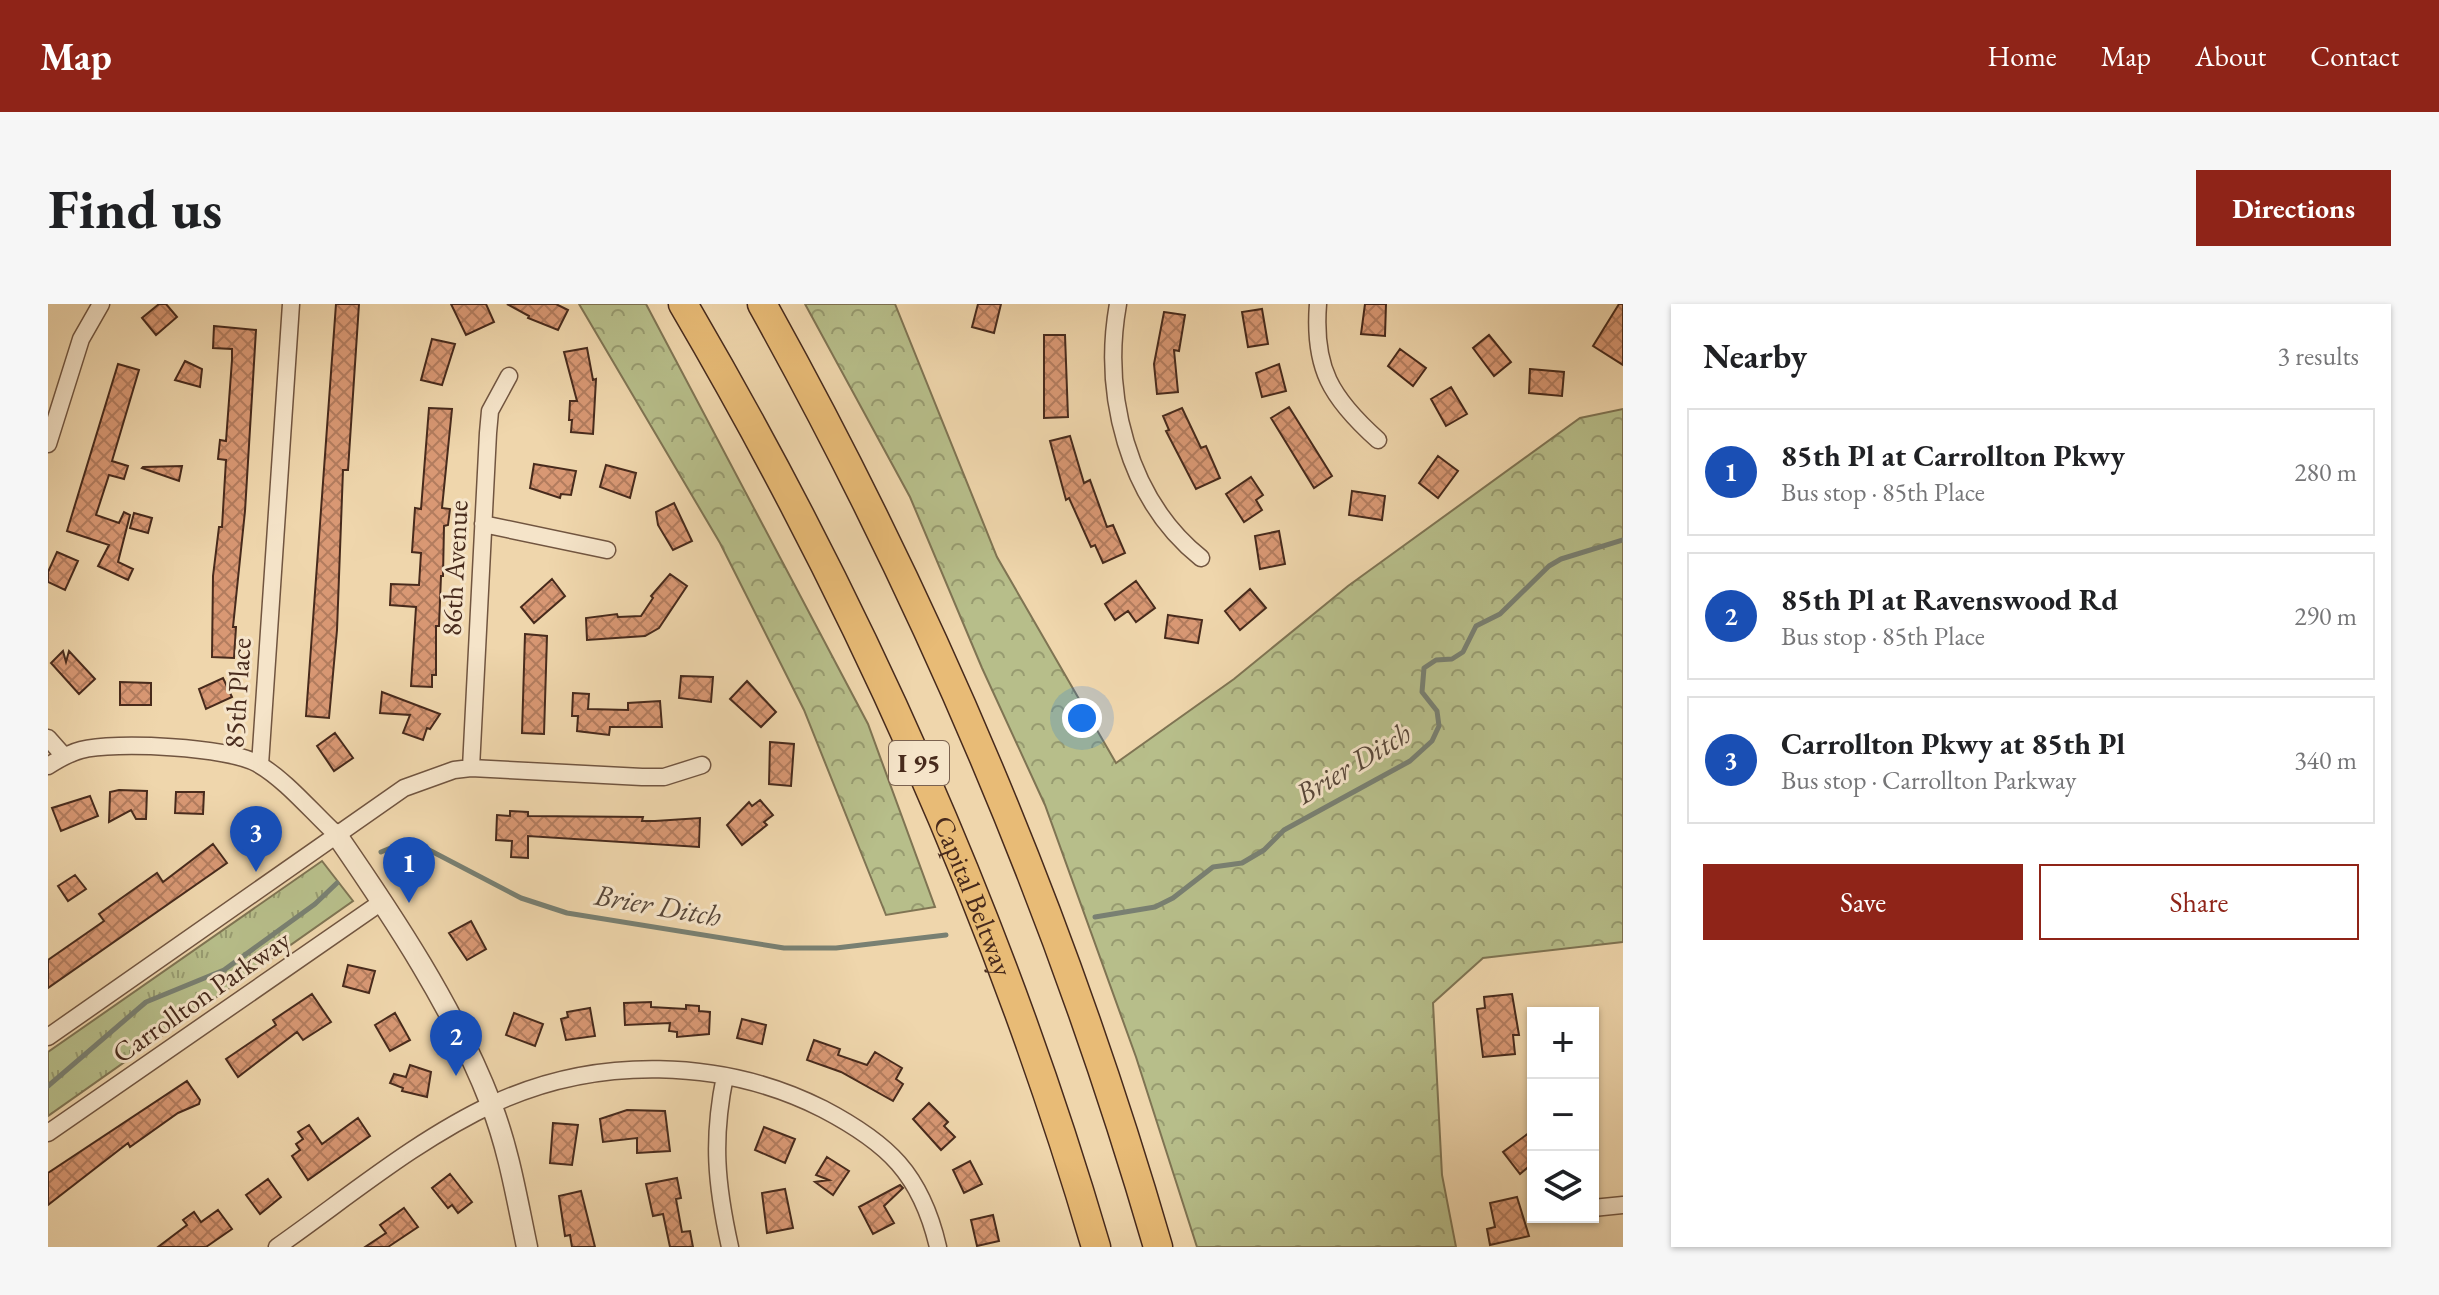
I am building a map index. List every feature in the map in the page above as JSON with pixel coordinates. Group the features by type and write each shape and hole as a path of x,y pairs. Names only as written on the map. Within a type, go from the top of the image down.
{"highway":[{"name":"Capital Beltway","path":"683,304 805,523 934,798 1035,1057 1096,1247"},
{"name":"I 95","path":"762,304 890,549 989,771 1090,1035 1158,1247"}],"street":[{"path":"48,444 81,339 101,304"},
{"name":"85th Place","path":"291,304 260,765 336,834 383,901 450,1018 492,1105 527,1247"},
{"path":"1118,304 1112,351 1120,428 1160,513 1176,536 1201,558"},
{"path":"1318,304 1318,348 1325,377 1346,410 1378,440"},
{"name":"86th Avenue","path":"471,768 490,411 509,376"},
{"path":"483,524 607,550"},
{"path":"48,738 64,756"},
{"path":"48,766 64,756 91,748 142,747 239,757 260,765"},
{"name":"Carrollton Parkway","path":"48,1037 404,788 454,770 471,768 664,777 702,765"},
{"name":"Carrollton Parkway","path":"48,1133 383,901"},
{"path":"277,1247 437,1135 492,1105 545,1085 617,1071 676,1069 770,1086 804,1100 887,1149 913,1180 926,1204 938,1247"},
{"path":"725,1076 715,1134 715,1163 730,1247"},
{"path":"1599,1207 1623,1205"}],"green space":[{"path":"579,304 646,304 868,724 935,907 886,915 804,710 720,543"},
{"path":"805,304 895,304 997,557 1116,763 1234,679 1348,586 1580,418 1623,409 1623,942 1483,958 1433,1003 1442,1175 1456,1247 1197,1247 1136,1057 1045,805 982,668 910,497"},
{"path":"322,861 353,901 48,1116 48,1052"}],"building":[{"path":"159,304 166,304 177,317 156,335 142,318"},
{"path":"336,304 359,304 348,470 343,470 337,630 329,718 306,716"},
{"path":"451,304 486,304 494,322 466,335"},
{"path":"507,304 556,304 568,310 558,330 528,318"},
{"path":"978,304 1001,304 994,333 972,327"},
{"path":"1365,304 1386,304 1385,336 1361,334"},
{"path":"1619,304 1623,304 1623,365 1593,346"},
{"path":"1262,309 1268,344 1248,347 1242,312"},
{"path":"1164,312 1185,315 1179,351 1174,350 1178,392 1157,394 1154,364"},
{"path":"214,326 256,330 245,511 233,627 236,627 234,658 212,657 213,576 219,527 222,527 226,460 218,459 220,440 226,441 232,360 232,349 213,348"},
{"path":"1044,335 1065,335 1068,417 1044,418"},
{"path":"1489,335 1511,362 1494,376 1473,348"},
{"path":"432,339 455,344 442,385 421,380"},
{"path":"587,348 593,380 596,379 593,434 571,432 570,401 577,401 564,352"},
{"path":"1400,349 1426,368 1413,386 1388,366"},
{"path":"185,361 202,369 200,387 175,380"},
{"path":"118,364 139,370 112,461 128,466 124,479 109,475 96,515 119,523 124,512 130,515 118,562 133,569 128,580 98,566 109,545 67,531"},
{"path":"1279,364 1286,391 1262,397 1256,373"},
{"path":"1530,369 1564,372 1562,396 1529,393"},
{"path":"1451,387 1467,414 1446,426 1431,399"},
{"path":"1289,407 1332,476 1314,488 1271,418"},
{"path":"429,408 452,409 442,508 450,509 448,525 444,526 439,626 436,626 436,675 432,675 432,687 411,686 416,607 390,605 391,584 419,585 421,553 412,552 415,508 421,509"},
{"path":"1182,408 1201,448 1206,446 1220,478 1196,489 1166,431 1169,430 1163,416"},
{"path":"1070,436 1084,483 1090,480 1107,527 1113,525 1125,553 1103,563 1095,545 1091,547 1069,498 1066,500 1050,441"},
{"path":"1438,456 1458,471 1438,498 1419,483"},
{"path":"534,464 576,471 571,495 561,494 560,498 530,488"},
{"path":"606,465 636,473 630,498 600,487"},
{"path":"182,466 179,481 142,468 143,467"},
{"path":"1251,477 1263,495 1256,500 1262,510 1244,522 1226,494"},
{"path":"1352,491 1385,496 1382,520 1349,515"},
{"path":"674,503 692,541 673,550 658,525 656,512"},
{"path":"134,513 152,518 148,533 130,528"},
{"path":"1279,531 1285,564 1260,569 1255,536"},
{"path":"57,552 78,561 65,590 48,582 48,572"},
{"path":"670,574 687,586 659,628 645,636 587,640 586,618 617,614 618,617 641,616 653,598 651,596"},
{"path":"552,579 565,596 534,623 521,607"},
{"path":"1136,581 1155,608 1136,622 1128,611 1115,620 1105,604"},
{"path":"1250,589 1266,608 1240,630 1225,611"},
{"path":"1168,615 1202,620 1198,643 1165,638"},
{"path":"525,634 547,636 544,734 522,733"},
{"path":"63,651 66,662 69,651 95,679 79,694 51,663"},
{"path":"681,676 713,677 711,702 679,698"},
{"path":"223,678 232,697 206,709 199,689"},
{"path":"747,681 776,712 761,727 730,699"},
{"path":"120,682 151,683 151,705 120,705"},
{"path":"382,692 440,714 430,729 427,728 423,740 403,733 410,715 380,713"},
{"path":"573,693 589,694 588,709 628,710 628,703 660,701 662,727 610,727 609,735 577,731 578,716 572,716"},
{"path":"335,733 353,758 334,771 317,746"},
{"path":"770,742 794,744 791,786 769,784"},
{"path":"147,791 146,819 136,819 131,810 109,822 110,792"},
{"path":"176,792 204,792 203,814 175,813"},
{"path":"90,796 98,816 61,831 52,808"},
{"path":"760,800 773,815 764,822 767,825 742,845 727,825 749,802 752,806"},
{"path":"510,811 528,812 528,816 643,817 642,821 700,818 699,847 528,836 528,858 511,857 512,841 496,840 497,815 510,816"},
{"path":"253,812 262,838 242,845 235,825"},
{"path":"213,844 227,863 48,988 48,960 104,921 99,914 157,873 163,882"},
{"path":"75,875 86,889 68,901 58,886"},
{"path":"471,921 486,949 467,960 449,933"},
{"path":"348,965 375,971 369,993 343,986"},
{"path":"312,994 331,1022 303,1040 297,1032 238,1077 226,1059 276,1025 273,1020"},
{"path":"1512,994 1519,1035 1513,1035 1515,1054 1483,1057 1477,1009 1485,1008 1484,997"},
{"path":"651,1002 651,1007 686,1009 686,1005 699,1006 699,1011 710,1012 709,1034 677,1037 677,1032 669,1031 670,1023 625,1025 624,1003"},
{"path":"590,1008 595,1036 566,1040 561,1019 568,1017 567,1012"},
{"path":"395,1013 410,1040 390,1051 375,1025"},
{"path":"514,1013 543,1024 535,1046 506,1035"},
{"path":"742,1019 766,1025 762,1044 737,1038"},
{"path":"814,1040 840,1049 838,1055 867,1065 875,1052 902,1068 896,1079 903,1084 893,1101 841,1072 807,1060"},
{"path":"410,1065 431,1072 427,1097 402,1091 403,1088 390,1083 394,1074 406,1077"},
{"path":"187,1081 200,1100 199,1104 178,1113 130,1147 128,1143 48,1205 48,1173"},
{"path":"929,1103 948,1122 944,1126 955,1137 941,1150 913,1119"},
{"path":"627,1110 665,1111 670,1151 637,1153 637,1138 603,1142 600,1119"},
{"path":"358,1118 370,1136 308,1180 292,1156 300,1150 296,1144 303,1139 298,1132 309,1125 322,1144"},
{"path":"553,1123 578,1125 572,1165 550,1163"},
{"path":"764,1127 795,1139 785,1163 755,1150"},
{"path":"1527,1134 1527,1168 1520,1174 1503,1152"},
{"path":"827,1157 849,1171 833,1195 815,1182 829,1180 816,1175"},
{"path":"970,1161 982,1184 964,1193 953,1170"},
{"path":"450,1174 472,1202 458,1213 452,1205 448,1208 432,1188"},
{"path":"677,1178 681,1198 676,1199 682,1232 690,1231 693,1247 670,1247 663,1214 653,1216 646,1184"},
{"path":"268,1179 281,1197 260,1214 246,1195"},
{"path":"900,1185 903,1188 884,1206 894,1223 873,1234 859,1207"},
{"path":"785,1189 793,1228 767,1233 762,1193"},
{"path":"581,1191 595,1247 572,1247 570,1235 565,1236 559,1196"},
{"path":"1517,1197 1529,1236 1490,1245 1487,1229 1495,1227 1490,1203"},
{"path":"404,1208 418,1227 388,1247 365,1247 386,1233 380,1225"},
{"path":"218,1210 232,1229 206,1247 158,1247 187,1225 183,1220 194,1212 201,1222"},
{"path":"993,1215 999,1241 977,1246 971,1220"}],"waterway":[{"name":"Brier Ditch","path":"1095,917 1155,907 1173,898 1213,867 1242,863 1264,850 1284,830 1410,761 1432,741 1439,726 1437,711 1422,692 1424,668 1436,660 1452,659 1463,652 1476,626 1500,614 1549,566 1561,559 1623,540"},
{"name":"Brier Ditch","path":"381,852 410,840 521,898 567,913 784,948 836,948 946,935"},
{"name":"Brier Ditch","path":"48,1086 146,1002 224,970 315,904 337,883"}],"place":[{"name":"Carrollton Pkwy at 85th Pl","path":"256,872"},
{"name":"85th Pl at Carrollton Pkwy","path":"409,903"},
{"name":"85th Pl at Ravenswood Rd","path":"456,1076"}]}
